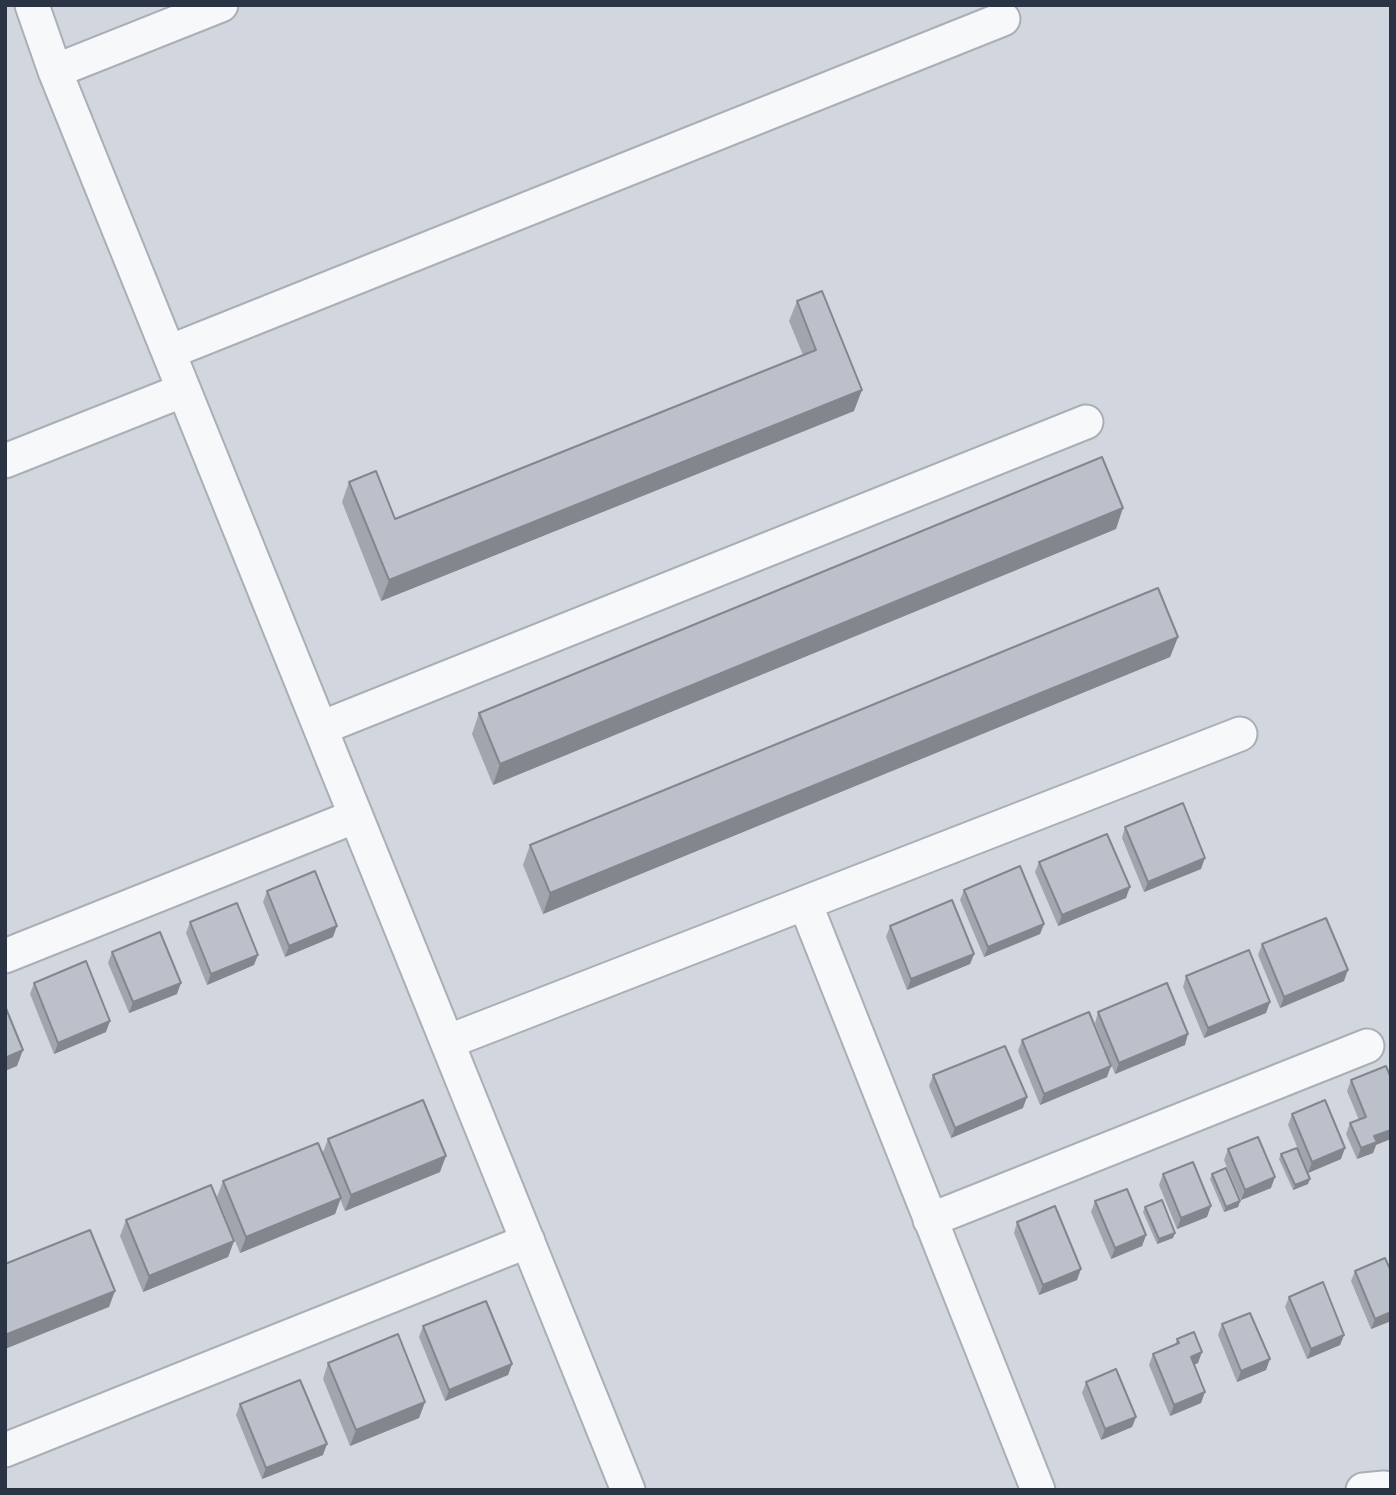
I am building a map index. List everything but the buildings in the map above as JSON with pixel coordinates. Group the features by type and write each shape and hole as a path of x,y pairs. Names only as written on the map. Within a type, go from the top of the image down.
{"street":[{"path":"32,5 55,71 628,1490"},
{"path":"55,71 221,5"},
{"path":"169,352 1003,19"},
{"path":"5,461 184,390"},
{"path":"321,728 1086,422"},
{"path":"447,1042 1240,734"},
{"path":"5,956 356,816"},
{"path":"805,903 1038,1490"},
{"path":"930,1220 1367,1046"},
{"path":"5,1450 528,1241"},
{"path":"1363,1490 1389,1490"}],"shaded area":[{"path":"5,5 1391,5 1391,1490 5,1490"}]}
